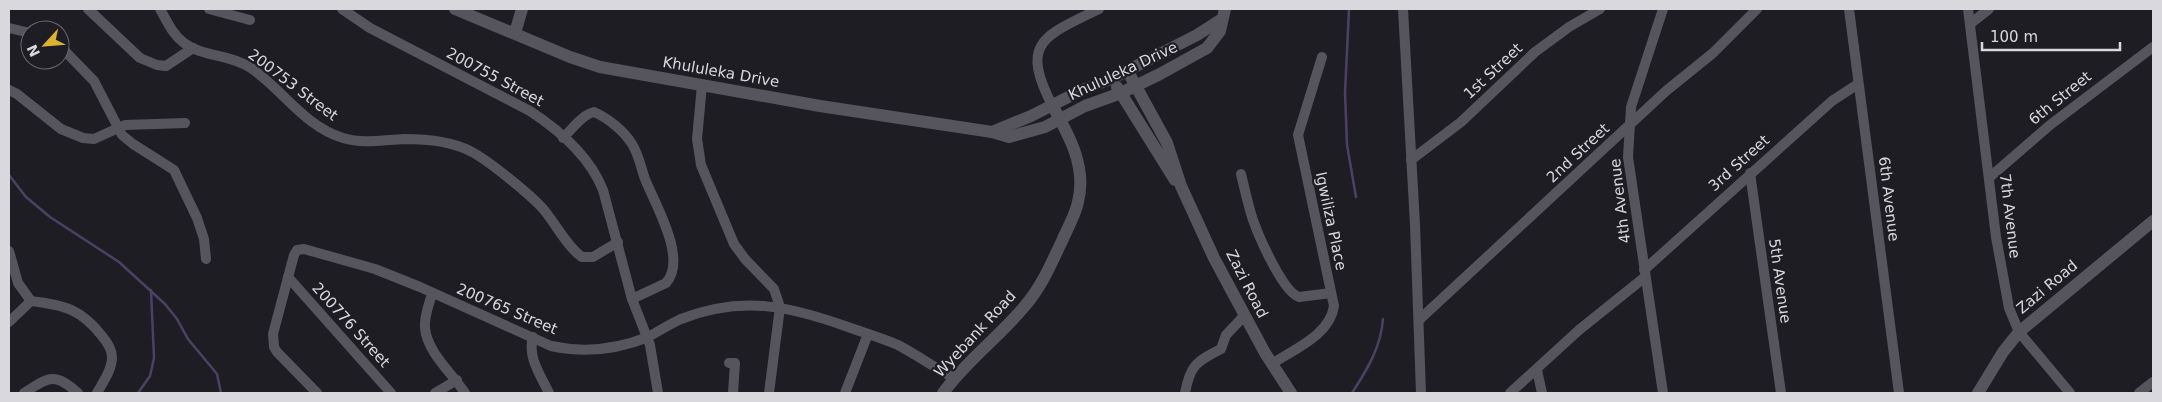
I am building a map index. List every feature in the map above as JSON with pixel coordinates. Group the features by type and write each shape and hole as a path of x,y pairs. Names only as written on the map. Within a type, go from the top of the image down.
{"street":[{"path":"88,9 140,58 149,63 166,66 193,48"},
{"path":"209,9 250,20"},
{"name":"200755 Street","path":"342,9 370,28 530,111 548,123 582,155 597,176 618,242 632,299 655,363 658,393"},
{"name":"Khululeka Drive","path":"455,9 570,57 600,67 890,118 992,132 1009,137 1044,127 1085,106 1121,93 1207,48 1220,31 1224,14"},
{"path":"515,33 522,9"},
{"path":"1052,105 1039,78 1036,57 1040,46 1046,36 1099,9"},
{"path":"1403,9 1421,393"},
{"name":"1st Street","path":"1411,160 1461,122 1535,52 1570,27 1600,9"},
{"name":"4th Avenue","path":"1663,9 1631,107 1628,157 1663,393"},
{"name":"2nd Street","path":"1419,320 1666,91 1713,53 1756,9"},
{"name":"6th Avenue","path":"1849,9 1899,393"},
{"path":"1968,9 1970,24"},
{"path":"1970,24 1989,9"},
{"name":"200753 Street","path":"163,10 173,32 183,42 193,48 234,59 250,67 310,120 329,133 362,142 404,139 433,141 470,151 538,202 582,257 593,257 618,242"},
{"name":"Khululeka Drive","path":"992,132 1082,90 1111,79 1197,35 1224,14"},
{"name":"7th Avenue","path":"1970,24 1996,237 2006,294 2019,332 2070,393"},
{"name":"6th Street","path":"1990,177 2057,119 2153,47"},
{"path":"70,56 101,91 117,128 133,144 174,170 197,218 204,238 206,259"},
{"name":"Igwiliza Place","path":"1272,364 1324,328 1333,315 1334,306 1298,135 1322,57"},
{"name":"Zazi Road","path":"1127,70 1167,143 1181,186 1244,316 1272,364 1292,393"},
{"name":"Zazi Road","path":"1111,79 1171,176 1181,186"},
{"name":"3rd Street","path":"1510,393 1644,274 1750,173 1832,101 1858,84"},
{"path":"702,85 697,139 701,165 734,244 745,259 774,289 780,307 769,393"},
{"path":"9,90 17,94 61,129 75,136 94,139 117,128 134,124 169,125 185,123"},
{"name":"Wyebank Road","path":"950,388 1025,306 1045,277 1076,210 1080,190 1079,164 1052,105"},
{"path":"563,138 588,113 594,112 622,132 632,143 638,156 645,179 664,220 673,257 670,279 666,283 632,299"},
{"name":"5th Avenue","path":"1750,173 1781,393"},
{"path":"1241,174 1249,208 1258,232 1286,287 1298,297 1331,293"},
{"name":"Zazi Road","path":"1978,393 2003,352 2019,332 2153,221"},
{"name":"200765 Street","path":"288,277 297,250 304,249 374,268 551,346 580,351 620,346 647,337 681,319 711,310 742,306 780,307 806,312 899,346 950,388"},
{"path":"9,251 18,283 31,301 67,307 81,314 108,344 112,358 110,369 97,393"},
{"path":"288,277 273,334 274,346 317,393"},
{"name":"200776 Street","path":"288,277 391,393"},
{"path":"432,294 425,328 428,340 436,355 457,380 465,393"},
{"path":"9,322 31,301"},
{"path":"1185,393 1190,373 1196,363 1221,349 1226,335 1244,316"},
{"path":"845,393 868,334"},
{"path":"533,337 531,345 532,354 549,393"},
{"path":"728,363 735,363 733,393"},
{"path":"1537,370 1542,393"},
{"path":"24,393 45,381 58,379 64,381 78,393"},
{"path":"435,393 457,380"},
{"path":"2139,393 2153,382"}],"waterway":[{"path":"1349,9 1345,93 1347,145 1356,197"},
{"path":"9,175 26,197 50,217 119,262 165,304 177,319 188,339 217,374 221,393"},
{"path":"138,393 150,376 154,358 151,290"},
{"path":"1352,393 1368,367 1376,349 1383,319"}]}
